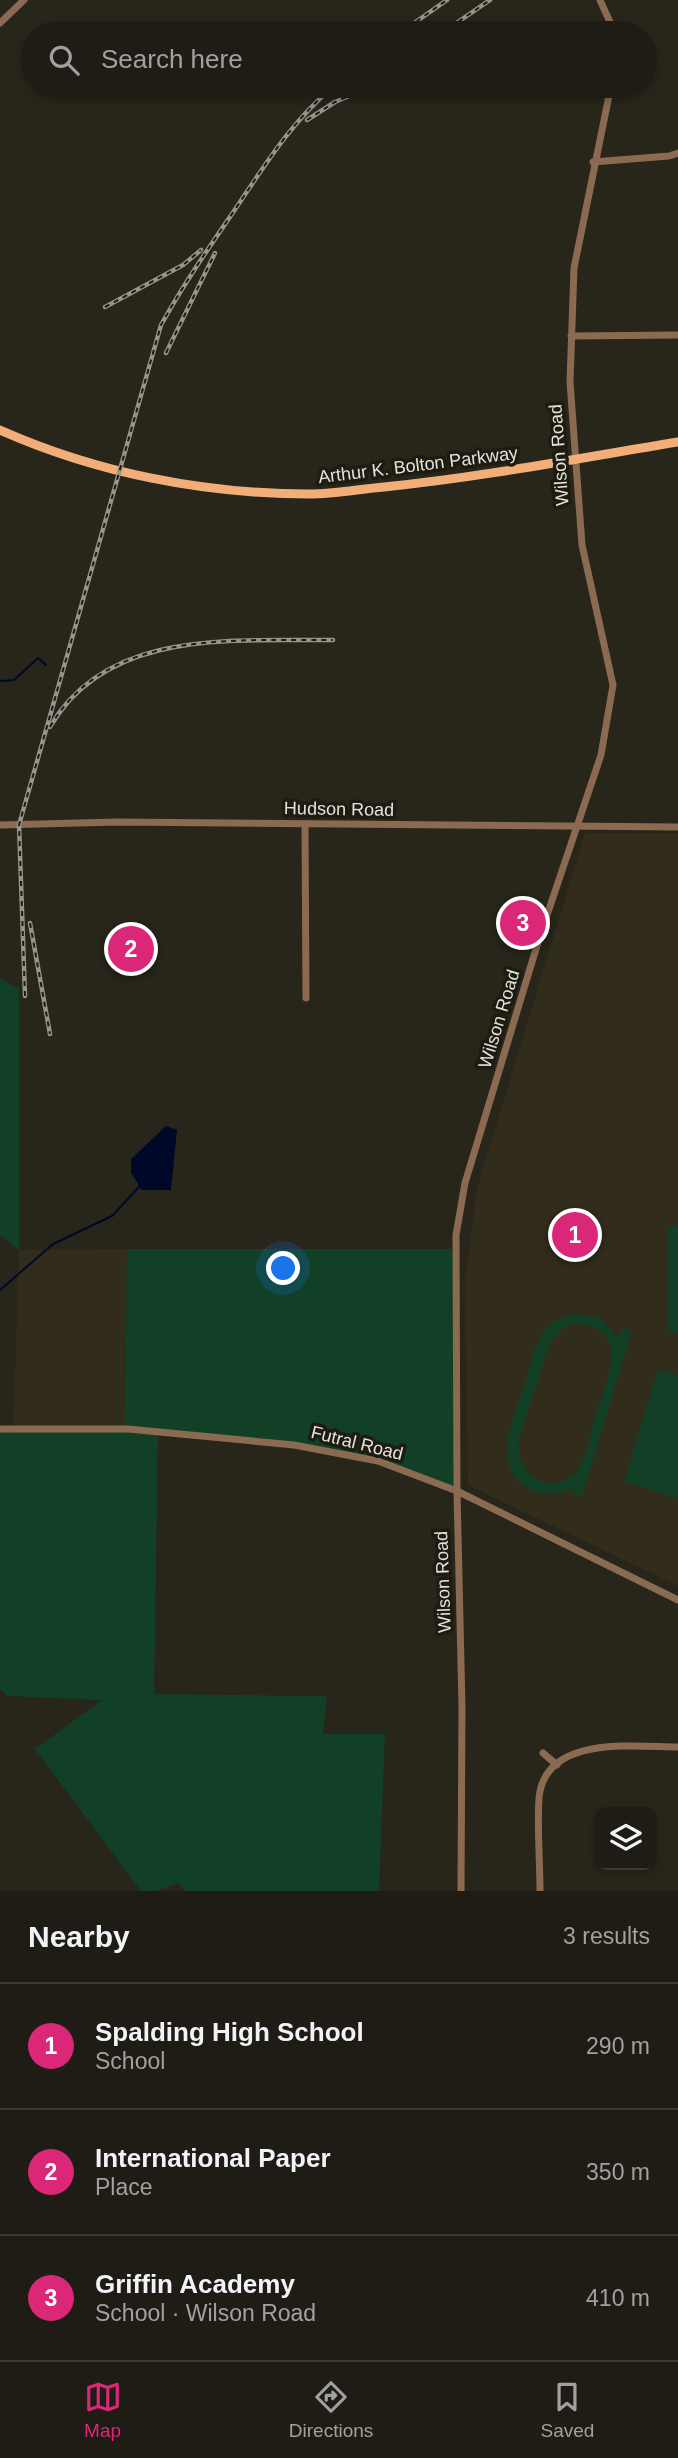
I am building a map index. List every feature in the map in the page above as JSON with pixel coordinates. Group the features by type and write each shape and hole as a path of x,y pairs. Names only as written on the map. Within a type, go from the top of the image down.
{"main road":[{"name":"Arthur K. Bolton Parkway","path":"0,430 39,447 119,472 212,489 312,494 435,482 678,442"}],"street":[{"path":"0,23 24,0"},
{"path":"600,0 610,21"},
{"name":"Wilson Road","path":"461,1891 462,1707 454,1261 459,1209 539,939 605,741 613,685 582,545 574,459 571,336 574,268 593,162 603,135 609,98"},
{"path":"593,162 678,153"},
{"path":"571,336 678,335"},
{"name":"Hudson Road","path":"0,825 117,822 678,827"},
{"path":"305,825 306,998"},
{"name":"Futral Road","path":"0,1429 116,1428 303,1446 378,1461 457,1491 678,1600"},
{"path":"540,1891 539,1795 557,1765 580,1750 592,1747 678,1748"},
{"path":"543,1753 557,1765"}],"shaded area":[{"path":"585,833 678,833 678,1586 468,1485 465,1282 477,1188"},
{"path":"127,1249 125,1430 13,1431 19,1250"}],"green space":[{"path":"0,978 19,989 19,1250 0,1235"},
{"path":"678,1225 678,1333 668,1330 668,1228"},
{"path":"127,1249 455,1249 453,1487 371,1457 158,1429 154,1694 327,1696 323,1734 385,1734 379,1891 185,1891 178,1883 156,1891 141,1891 35,1749 102,1700 7,1696 0,1689 0,1431 125,1430"},
{"path":"575,1314 600,1318 619,1339 623,1328 632,1331 582,1496 572,1493 573,1488 550,1494 539,1493 527,1488 516,1478 509,1466 507,1453 511,1424 538,1340 549,1325","holes":["575,1324 593,1327 604,1334 610,1346 609,1375 586,1452 577,1470 568,1479 547,1483 537,1479 522,1463 519,1440 550,1342 563,1328"]},
{"path":"658,1369 678,1375 678,1498 624,1482"}],"water":[{"path":"166,1126 177,1130 171,1190 142,1190 131,1173 131,1159"}],"waterway":[{"path":"0,681 14,680 38,658 46,665"},
{"path":"0,1290 53,1244 112,1216 140,1186"}],"railway":[{"path":"417,21 447,0"},
{"path":"459,21 490,0"},
{"path":"25,996 19,825 161,325 196,267 268,161 292,129 321,98"},
{"path":"307,120 344,98"},
{"path":"105,307 183,265 201,250"},
{"path":"166,353 215,253"},
{"path":"50,727 75,695 104,672 139,656 176,647 215,642 333,640"},
{"path":"30,923 50,1034"}],"place":[{"name":"Griffin Academy","path":"523,923"},
{"name":"International Paper","path":"131,949"},
{"name":"Spalding High School","path":"575,1235"}]}
